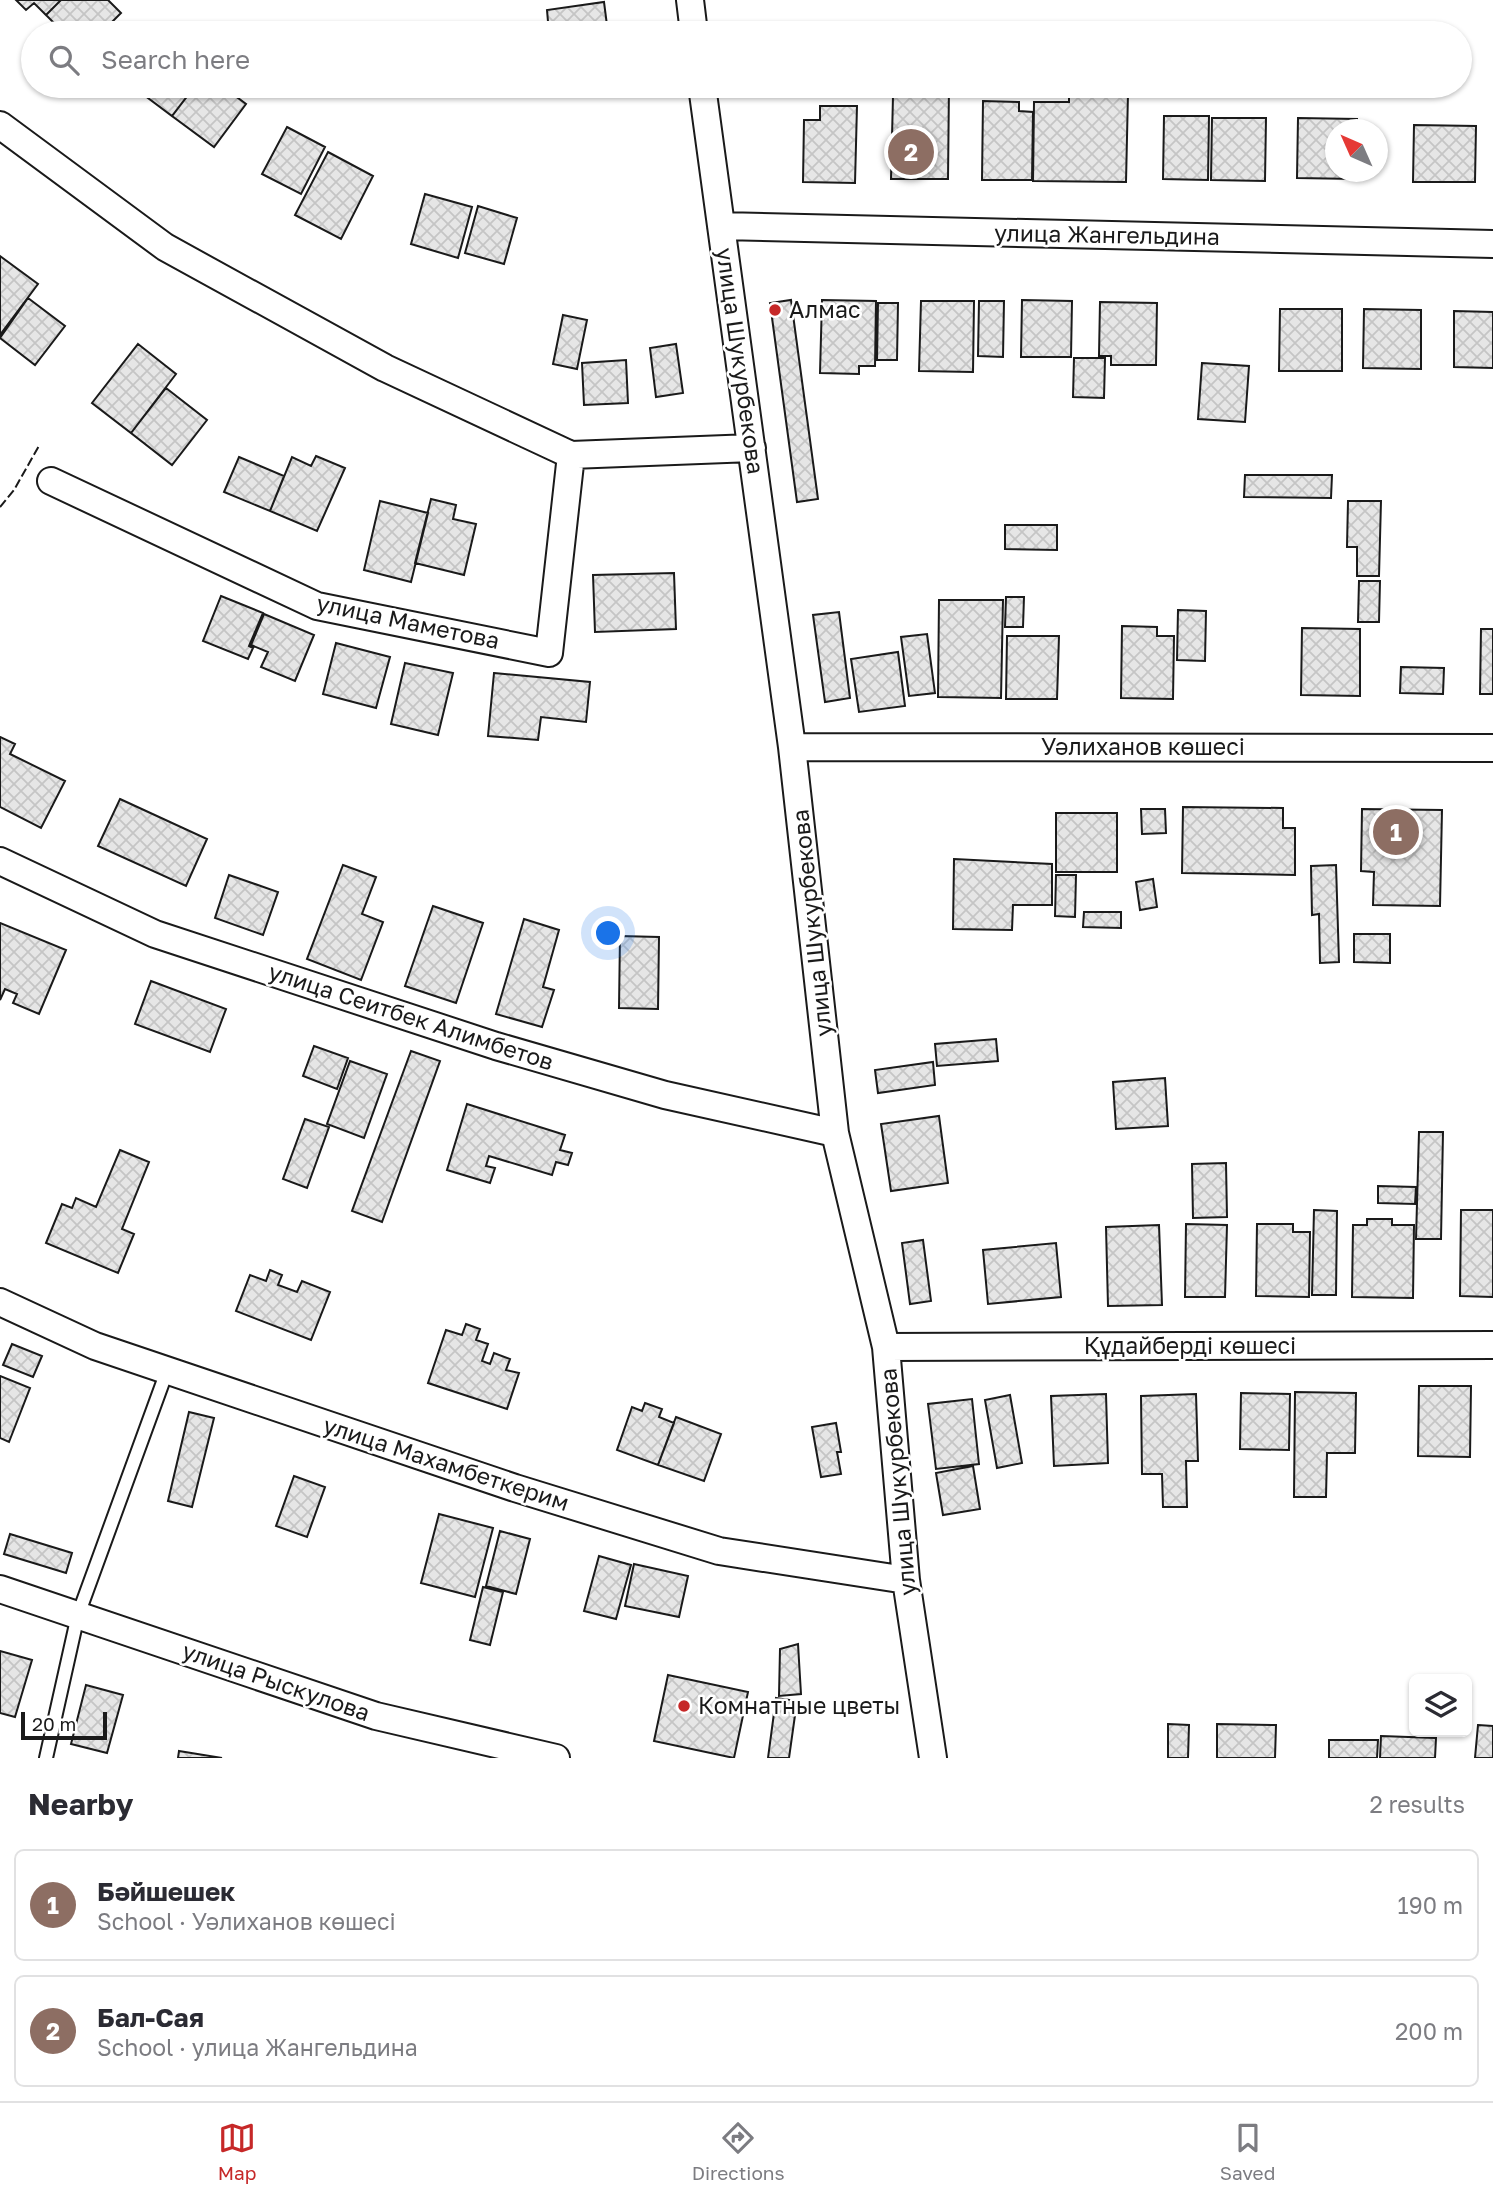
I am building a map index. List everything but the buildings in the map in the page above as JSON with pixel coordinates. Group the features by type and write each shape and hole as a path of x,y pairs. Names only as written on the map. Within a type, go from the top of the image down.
{"street":[{"path":"690,0 693,21"},
{"name":"улица Шукурбекова","path":"704,98 792,747 835,1133 886,1347 906,1580 933,1758"},
{"path":"0,125 165,247 385,368 572,455 752,448"},
{"name":"улица Жангельдина","path":"721,226 1493,244"},
{"name":"улица Маметова","path":"51,481 317,606 549,653 572,455"},
{"name":"Уәлиханов көшесі","path":"792,747 1493,748"},
{"name":"улица Сеитбек Алимбетов","path":"0,861 155,934 482,1042 665,1095 835,1133"},
{"name":"улица Махамбеткерим","path":"0,1302 95,1346 167,1371 515,1488 719,1551 906,1580"},
{"name":"Құдайберді көшесі","path":"886,1347 1493,1345"},
{"name":"улица Рыскулова","path":"0,1589 376,1716 556,1758"}],"lane":[{"path":"46,1758 78,1615 167,1371"}],"fence":[{"path":"0,507 14,490 40,444"}],"place":[{"name":"Бал-Сая","path":"911,152"},
{"name":"Алмас","path":"775,310"},
{"name":"Бәйшешек","path":"1396,832"},
{"name":"Комнатные цветы","path":"684,1706"}]}
